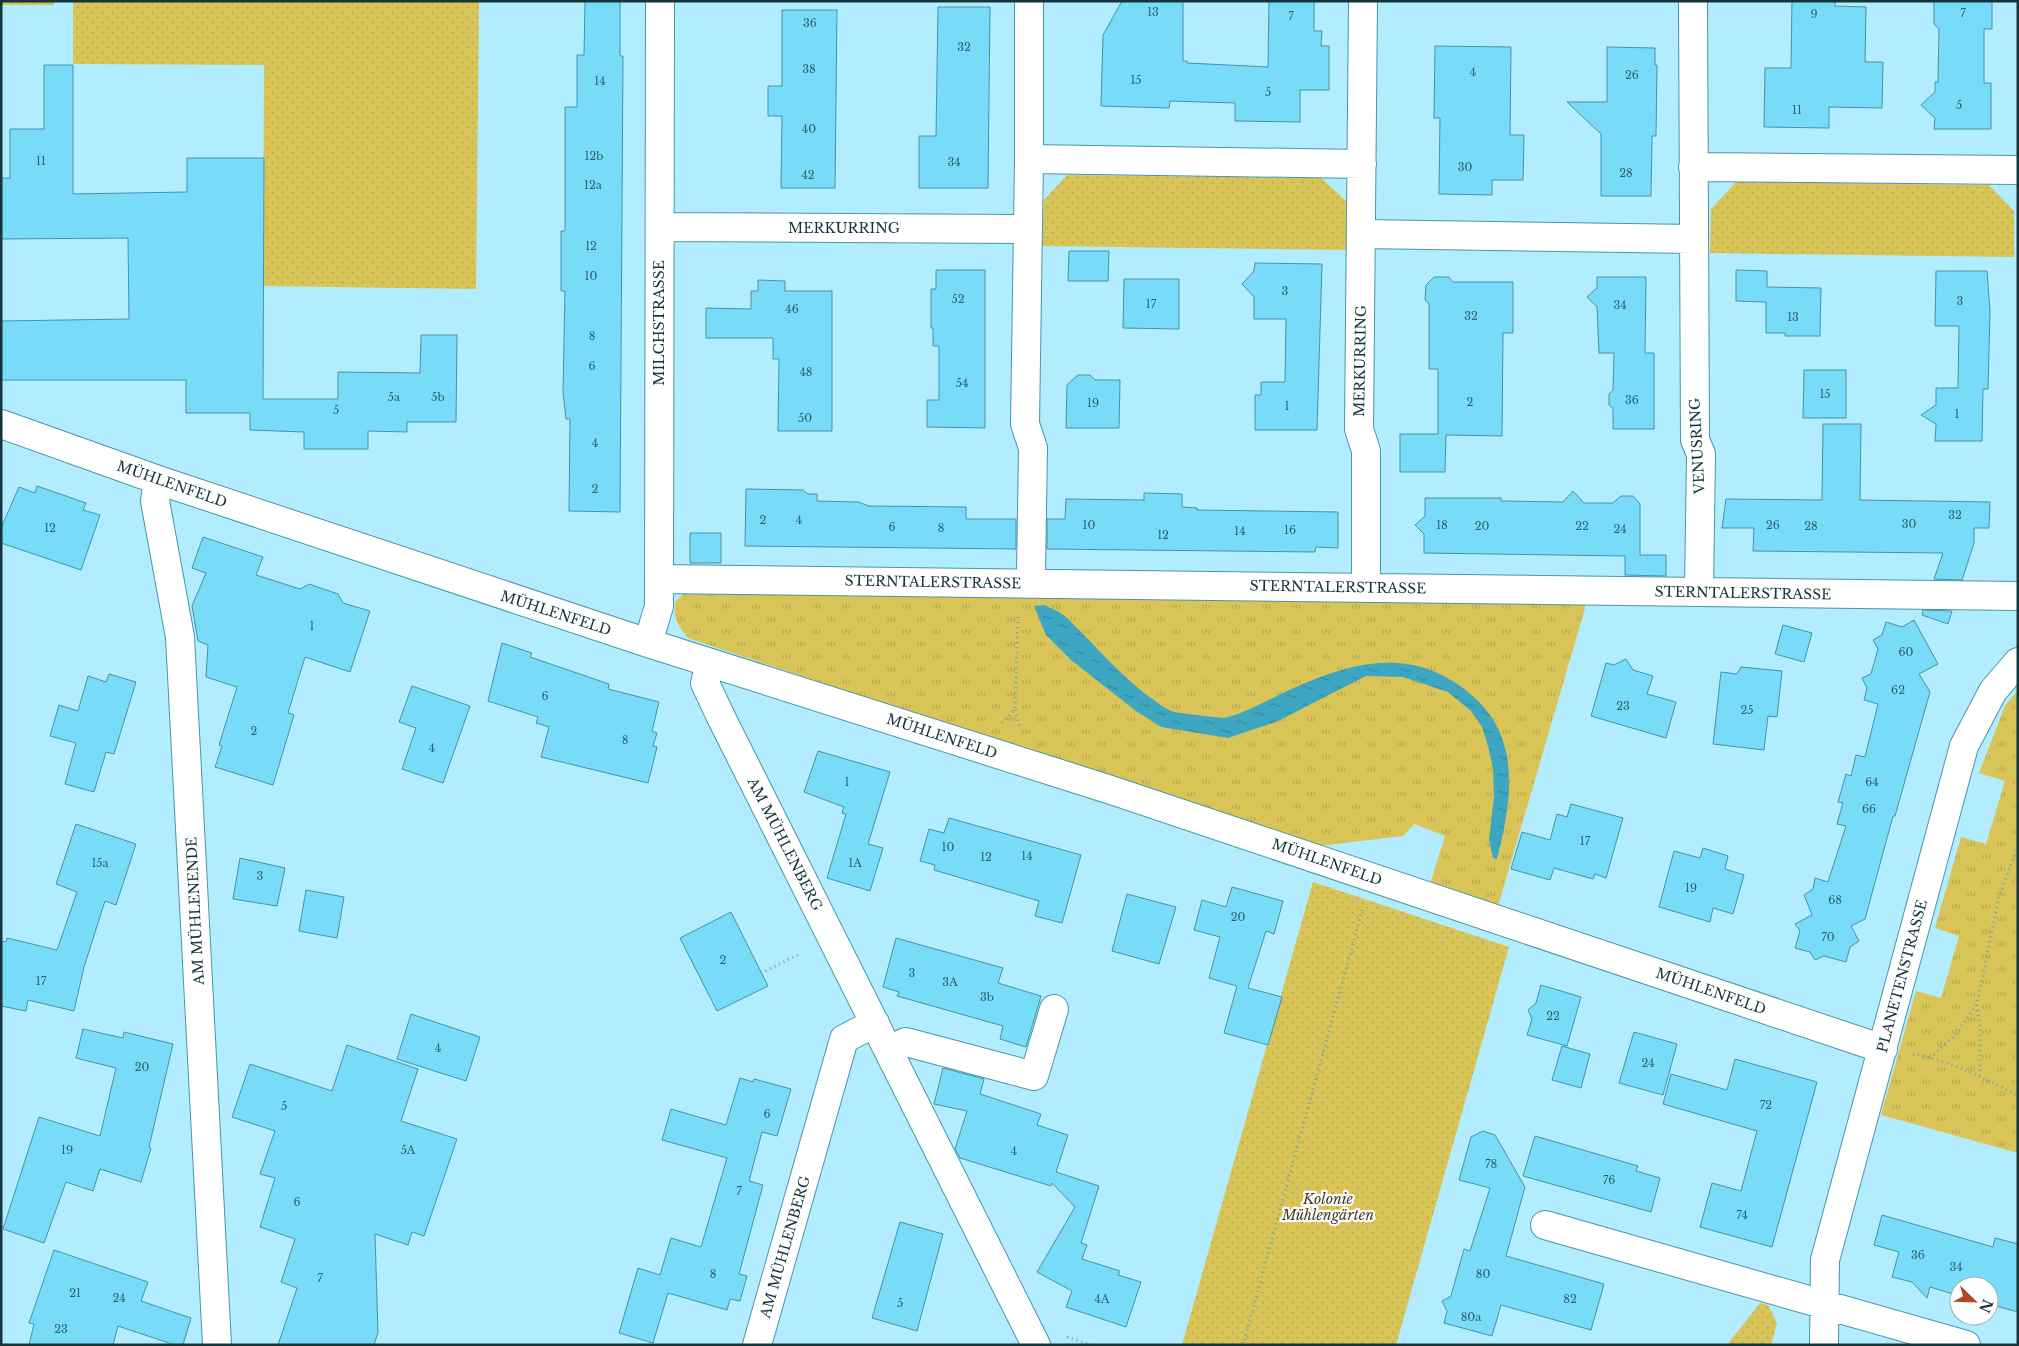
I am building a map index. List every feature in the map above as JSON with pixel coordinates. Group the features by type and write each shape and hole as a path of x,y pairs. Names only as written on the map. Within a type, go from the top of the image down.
{"street":[{"name":"MILCHSTRASSE","path":"648,643 659,606 660,1"},
{"path":"1028,584 1031,574 1033,448 1025,424 1029,1"},
{"name":"MERKURRING","path":"1363,1 1359,429 1366,450 1366,588"},
{"name":"VENUSRING","path":"1693,1 1695,440 1701,454 1699,592"},
{"path":"1029,159 1362,164"},
{"path":"1694,167 2018,170"},
{"name":"MERKURRING","path":"660,227 1028,229"},
{"path":"1362,234 1694,239"},
{"name":"MÜHLENFELD","path":"1,424 158,480 648,643 1371,877 1883,1049"},
{"name":"AM MÜHLENENDE","path":"158,480 155,501 180,637 217,1345"},
{"name":"STERNTALERSTRASSE","path":"659,579 2018,596"},
{"name":"PLANETENSTRASSE","path":"1824,1345 1825,1260 1964,746 1993,691 2018,662"},
{"name":"AM MÜHLENBERG","path":"710,663 705,683 1036,1345"},
{"path":"888,1050 906,1042 1034,1076 1054,1009"},
{"name":"AM MÜHLENBERG","path":"757,1345 844,1039 874,1023"},
{"path":"1545,1225 1966,1345"}],"path":[{"path":"977,748 1015,709 1016,619 1028,584"},
{"path":"1980,1075 1980,1027 1977,1004 1999,896 2018,848"},
{"path":"1243,1345 1371,877"},
{"path":"761,973 798,955"},
{"path":"1930,1058 1955,1035 1977,1004"},
{"path":"1883,1049 1930,1058 1980,1075 2018,1096"}],"green space":[{"path":"1,1 54,1 54,5 1,5"},
{"path":"73,1 479,1 476,289 263,286 264,65 73,64"},
{"path":"1067,175 1321,178 1346,201 1346,250 1042,246 1044,200"},
{"path":"1736,182 1989,185 2014,211 2014,257 1710,253 1711,209"},
{"path":"690,588 1588,598 1497,910 1429,887 1445,836 1414,824 1403,836 1311,847 688,638 677,622 675,602"},
{"path":"2018,690 2018,1153 1881,1115 1916,991 1941,998 1959,936 1935,928 1961,837 1986,844 2005,781 1979,773 2005,706"},
{"name":"Kolonie Mühlengärten","path":"1313,882 1509,947 1396,1345 1182,1345"},
{"path":"1760,1303 1768,1305 1777,1323 1771,1345 1727,1345"}],"water":[{"path":"1045,605 1065,616 1120,672 1143,692 1165,708 1175,712 1224,718 1246,711 1283,693 1334,673 1358,666 1382,663 1406,664 1430,670 1453,681 1476,699 1491,716 1501,734 1507,754 1509,796 1497,859 1493,858 1489,840 1494,797 1493,769 1488,746 1482,727 1471,711 1448,692 1403,677 1366,676 1276,722 1228,738 1161,727 1136,711 1071,660 1046,635 1034,606"}],"building":[{"path":"585,1 620,1 620,56 623,56 620,512 569,511 570,419 566,419 563,392 565,291 561,291 561,231 565,231 565,107 577,107 577,55 584,55"},
{"path":"1122,1 1183,1 1183,61 1187,61 1187,63 1268,67 1269,1 1314,1 1314,31 1322,31 1321,46 1329,46 1329,90 1300,90 1300,122 1235,121 1235,103 1170,101 1169,108 1101,106 1103,35"},
{"path":"1792,1 1835,1 1835,6 1866,7 1865,62 1883,62 1882,108 1829,107 1829,128 1764,127 1765,68 1791,68"},
{"path":"1934,1 1992,1 1992,29 1984,29 1984,83 1991,83 1991,129 1934,129 1935,118 1921,105 1935,92 1935,82 1938,82 1939,29 1934,24"},
{"path":"938,7 990,7 988,188 919,188 919,136 936,136"},
{"path":"782,10 837,10 835,188 781,188 782,116 768,116 768,86 782,86"},
{"path":"1435,46 1511,47 1510,135 1524,135 1523,180 1492,180 1492,195 1439,194 1440,118 1434,118"},
{"path":"1607,47 1655,48 1655,65 1657,65 1656,136 1652,136 1651,196 1601,196 1601,134 1567,102 1607,102"},
{"path":"44,65 73,65 73,194 187,192 187,158 264,158 263,399 338,399 338,372 420,373 421,335 457,335 456,422 407,422 407,432 368,431 368,449 304,449 304,432 250,430 250,413 186,413 186,380 1,380 1,321 129,319 128,238 1,239 1,178 10,178 10,129 44,129"},
{"path":"1069,251 1109,251 1108,281 1068,281"},
{"path":"1255,263 1322,264 1317,430 1255,430 1255,395 1261,395 1261,382 1285,382 1286,319 1254,319 1254,297 1242,284 1254,271"},
{"path":"936,270 985,270 985,428 927,427 927,400 939,400 939,346 933,346 933,328 931,328 931,289 936,289"},
{"path":"1736,270 1767,271 1767,287 1821,288 1820,336 1785,336 1785,333 1766,333 1766,302 1736,301"},
{"path":"1936,271 1987,271 1990,311 1988,389 1983,389 1982,441 1935,441 1936,424 1921,415 1936,405 1936,388 1958,388 1959,326 1935,326"},
{"path":"1434,277 1449,277 1453,282 1513,282 1513,333 1503,333 1502,436 1446,435 1445,472 1400,472 1400,434 1438,434 1438,369 1429,369 1429,304 1425,300 1426,285"},
{"path":"1597,277 1646,277 1645,353 1654,353 1654,429 1613,429 1613,409 1609,405 1609,394 1613,390 1614,353 1599,353 1597,307 1587,297 1597,288"},
{"path":"1124,279 1179,279 1179,329 1123,328"},
{"path":"758,280 785,281 785,291 832,291 832,431 778,431 779,359 773,359 773,338 706,338 706,308 751,309 751,291 758,291"},
{"path":"1804,370 1846,370 1846,418 1803,418"},
{"path":"1078,375 1090,375 1095,380 1120,380 1119,428 1066,428 1067,385"},
{"path":"1823,424 1861,424 1860,500 1990,502 1989,528 1974,528 1974,543 1962,580 1934,579 1943,553 1753,551 1754,528 1722,528 1726,499 1822,500"},
{"path":"37,486 86,503 83,510 100,515 81,570 1,543 1,528 19,487 35,493"},
{"path":"746,489 803,490 808,494 817,494 817,501 858,502 869,506 966,507 966,519 1016,519 1016,549 745,546"},
{"path":"1573,491 1584,503 1613,503 1621,496 1633,496 1640,504 1640,555 1666,555 1666,576 1625,575 1625,556 1424,553 1424,534 1415,525 1425,516 1425,498 1501,498 1501,501 1563,502"},
{"path":"1144,493 1182,494 1182,507 1197,508 1197,510 1338,512 1338,548 1316,547 1315,552 1047,549 1047,519 1065,519 1066,499 1144,500"},
{"path":"690,533 721,533 721,563 690,563"},
{"path":"203,537 263,557 256,575 300,589 309,584 338,594 343,603 370,611 350,672 305,657 288,713 294,715 273,785 215,767 222,746 219,745 237,687 206,677 208,645 198,641 192,606 206,573 192,568"},
{"path":"1923,610 1952,611 1948,624 1922,615"},
{"path":"1914,620 1938,664 1919,674 1930,692 1865,919 1851,926 1859,941 1850,947 1846,962 1824,956 1815,960 1810,952 1795,948 1800,931 1795,924 1812,915 1804,895 1813,889 1815,878 1828,882 1846,826 1837,824 1843,803 1838,802 1846,774 1851,776 1856,755 1865,757 1878,704 1864,700 1867,688 1862,678 1871,674 1878,649 1873,640 1882,635 1886,622 1902,627"},
{"path":"1783,625 1812,633 1804,662 1775,654"},
{"path":"502,643 532,653 530,657 609,684 608,689 659,702 652,731 657,733 653,746 657,747 648,783 541,757 549,727 536,723 538,717 488,701"},
{"path":"1626,659 1633,670 1653,676 1647,694 1676,702 1666,738 1591,716 1606,663 1614,665"},
{"path":"1741,667 1782,671 1777,717 1768,716 1764,750 1713,744 1721,672 1737,674"},
{"path":"109,674 136,682 114,754 106,752 94,792 65,784 76,743 50,736 59,705 78,711 88,676 106,682"},
{"path":"412,686 470,706 443,783 402,769 416,728 399,722"},
{"path":"818,751 890,772 868,844 883,848 870,891 827,878 846,814 842,813 844,807 804,792"},
{"path":"1571,804 1623,818 1606,878 1595,874 1593,879 1554,868 1550,880 1511,869 1522,832 1550,840 1557,814 1567,817"},
{"path":"949,818 1081,855 1062,923 1035,916 1039,901 934,870 935,865 920,861 929,829 944,833"},
{"path":"76,824 136,844 116,905 105,901 84,967 74,1011 28,1000 26,1011 1,1006 1,941 6,942 7,938 57,950 77,892 56,884"},
{"path":"1703,848 1728,856 1725,869 1744,875 1733,914 1713,908 1710,922 1659,907 1674,851 1700,858"},
{"path":"240,858 285,868 277,906 233,899"},
{"path":"1232,887 1283,901 1274,934 1266,931 1248,988 1282,997 1268,1045 1224,1033 1237,986 1209,978 1220,937 1194,930 1202,900 1226,907"},
{"path":"306,890 344,897 337,938 299,931"},
{"path":"1127,894 1176,907 1159,964 1112,951"},
{"path":"731,912 768,986 717,1011 680,938"},
{"path":"896,938 1003,968 998,983 1041,996 1026,1047 1000,1039 1003,1026 897,996 899,992 883,987"},
{"path":"1541,985 1581,997 1567,1046 1527,1035 1532,1019 1528,1010 1536,1003"},
{"path":"411,1014 480,1037 466,1081 397,1059"},
{"path":"83,1029 123,1038 124,1032 173,1044 149,1147 151,1148 141,1182 100,1169 93,1191 66,1182 44,1243 3,1229 39,1117 100,1136 116,1068 76,1058"},
{"path":"1634,1032 1677,1044 1663,1095 1619,1083"},
{"path":"347,1045 418,1069 401,1121 457,1139 424,1236 412,1232 408,1245 375,1234 378,1332 374,1345 278,1345 297,1288 281,1282 295,1239 260,1227 275,1178 260,1174 275,1131 232,1117 250,1064 332,1091"},
{"path":"1562,1046 1590,1054 1581,1088 1552,1080"},
{"path":"1735,1059 1817,1082 1772,1247 1700,1227 1712,1183 1741,1191 1757,1131 1663,1104 1671,1074 1727,1090"},
{"path":"943,1068 984,1079 980,1094 1041,1114 1037,1125 1068,1135 1056,1172 1099,1186 1081,1243 1087,1245 1082,1259 1120,1271 1118,1275 1141,1282 1126,1327 1066,1307 1072,1291 1037,1272 1075,1207 1052,1183 1051,1186 960,1158 955,1149 967,1111 934,1104"},
{"path":"740,1078 753,1082 754,1079 791,1089 777,1136 762,1132 749,1181 763,1185 739,1274 747,1276 740,1301 730,1299 727,1310 668,1293 653,1343 619,1333 638,1268 660,1275 671,1238 701,1247 727,1158 662,1140 671,1109 726,1125"},
{"path":"1483,1131 1495,1135 1525,1187 1506,1256 1604,1284 1591,1330 1501,1305 1492,1336 1444,1323 1447,1311 1442,1301 1451,1296 1464,1249 1470,1251 1490,1188 1459,1180 1471,1137"},
{"path":"1535,1136 1638,1166 1636,1171 1660,1178 1651,1212 1523,1176"},
{"path":"1882,1215 1993,1247 1995,1238 2018,1244 2018,1312 1999,1307 1999,1276 1949,1276 1949,1293 1930,1287 1927,1298 1912,1282 1892,1277 1899,1252 1874,1245"},
{"path":"900,1222 943,1234 917,1331 872,1318"},
{"path":"54,1250 148,1282 141,1301 191,1318 183,1345 175,1345 118,1326 113,1345 29,1345 34,1324 29,1323"}]}
